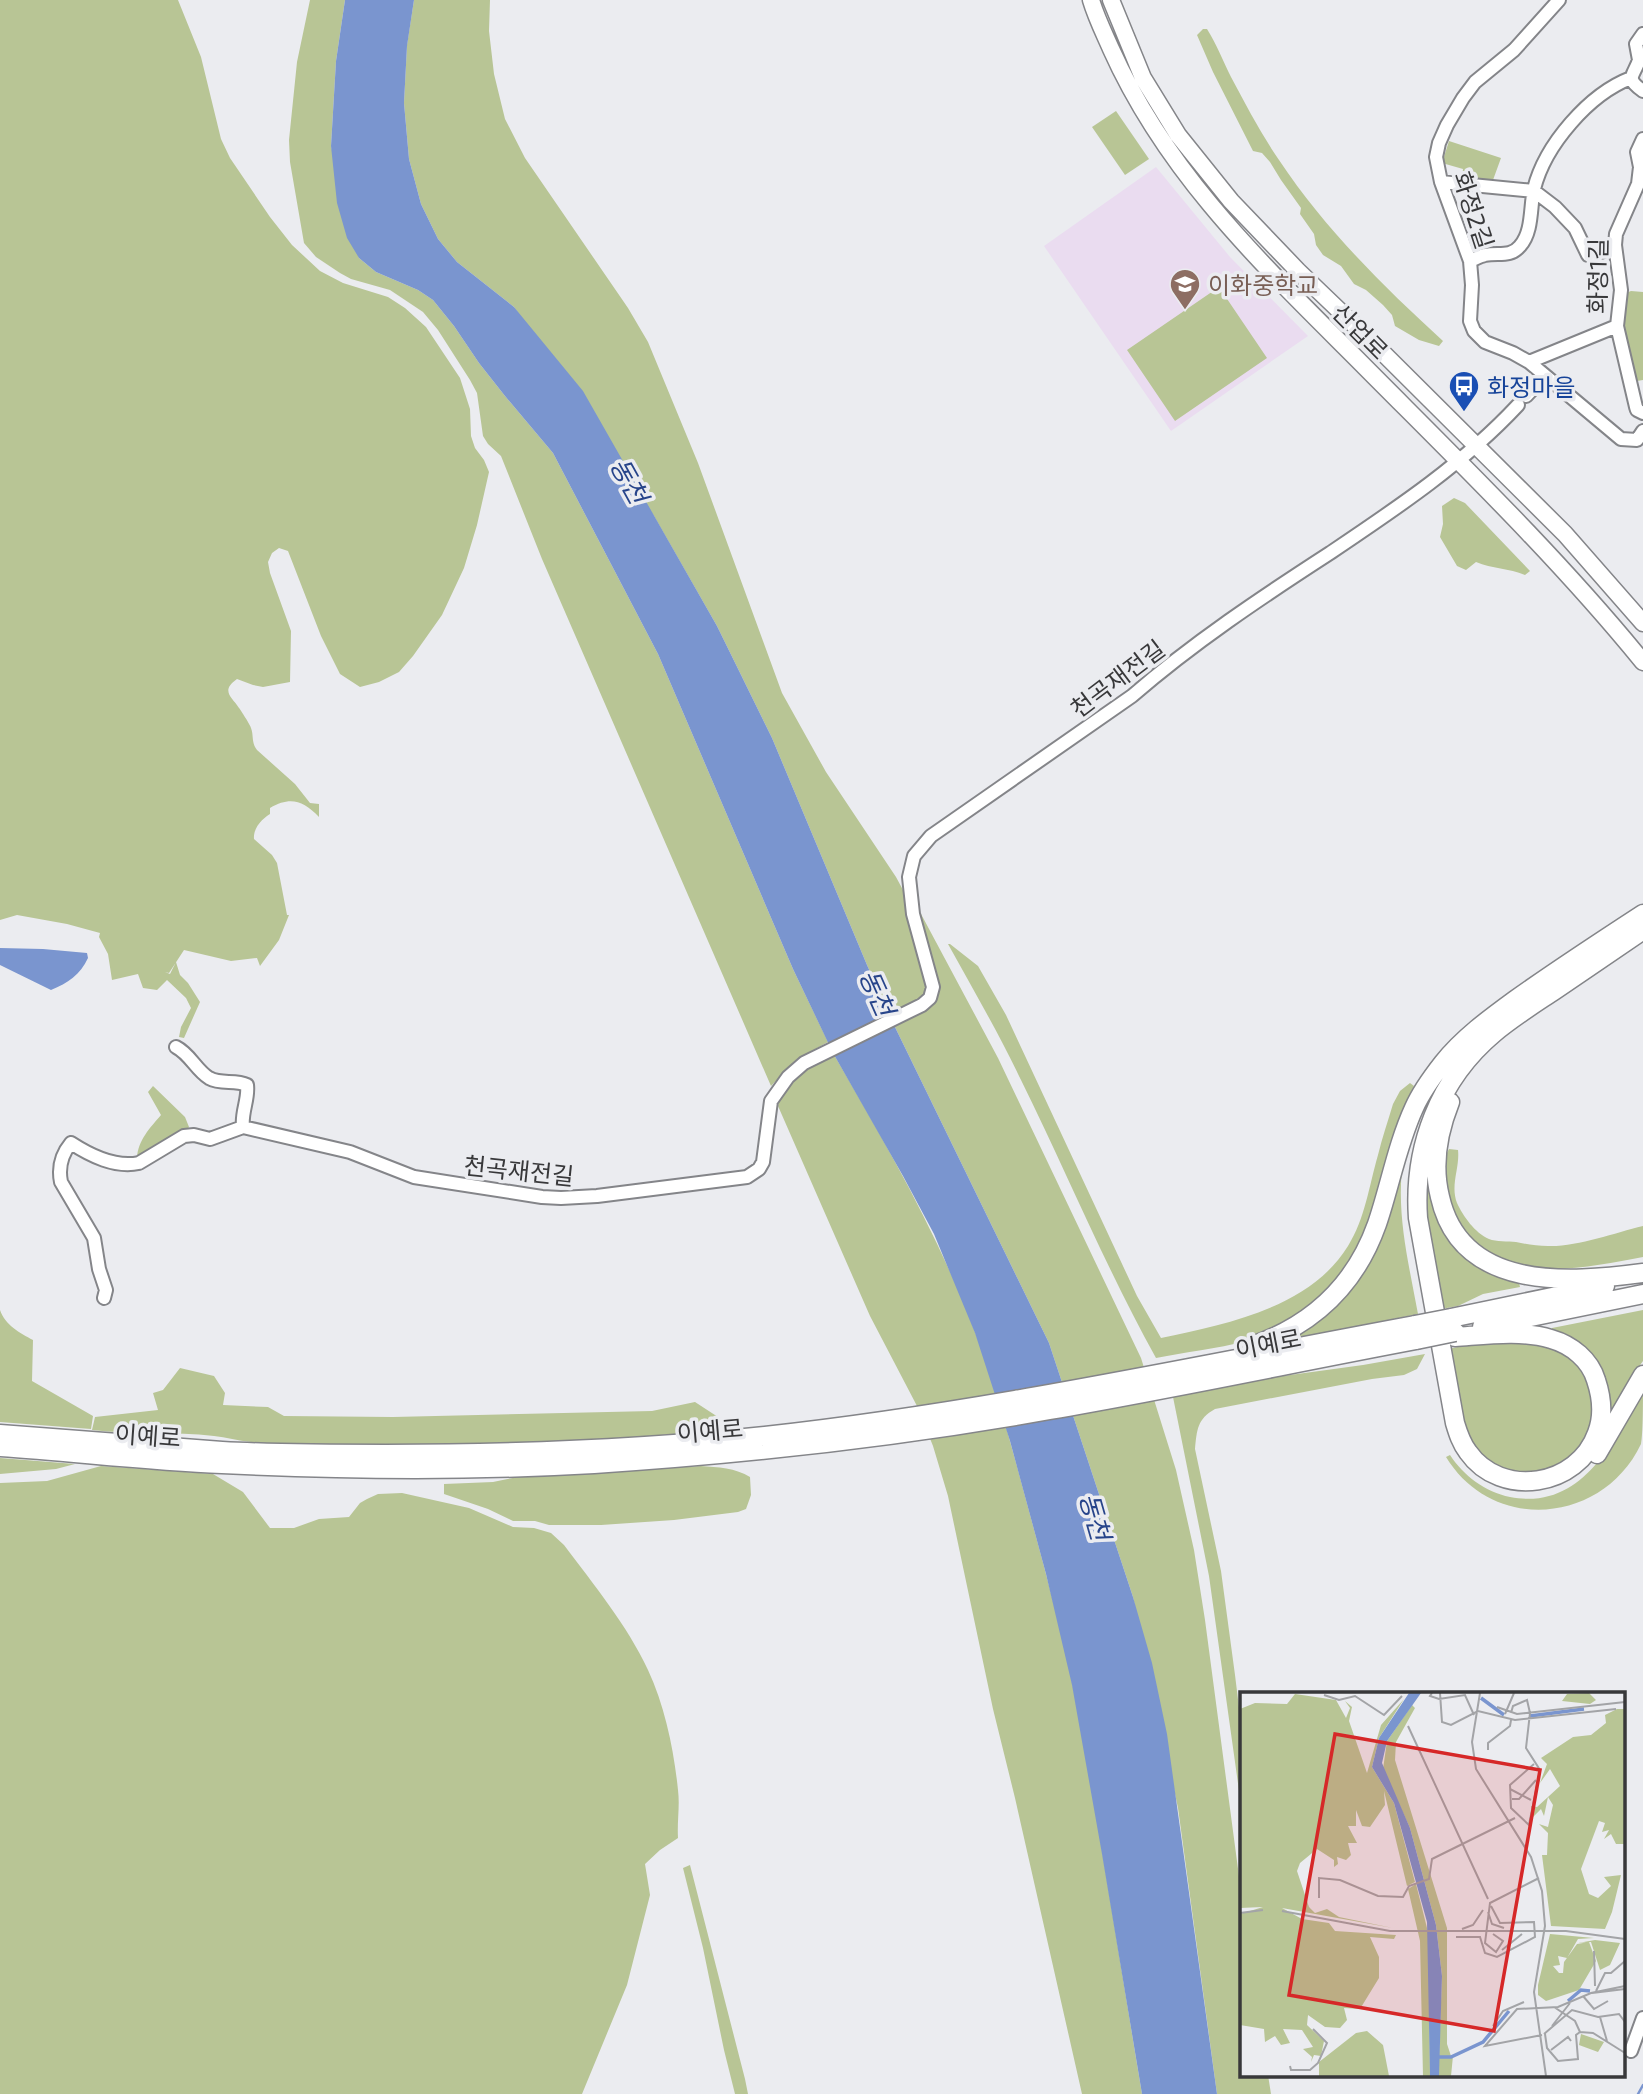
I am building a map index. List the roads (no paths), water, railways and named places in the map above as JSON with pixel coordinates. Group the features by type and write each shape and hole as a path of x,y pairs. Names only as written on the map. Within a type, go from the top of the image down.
{"highway":[{"path":"1174,1378 1279,1336 1302,1323 1338,1293 1365,1251 1377,1225 1396,1157 1414,1108 1445,1061 1471,1034 1497,1014 1643,914"},
{"path":"1454,1329 1534,1335 1566,1344 1577,1352 1595,1375 1601,1406 1597,1434 1580,1459 1552,1478 1520,1482 1486,1470 1468,1452 1460,1438 1418,1218 1418,1168 1438,1102 1470,1057 1493,1034 1518,1015 1643,930"},
{"path":"1497,1014 1478,1031 1446,1069 1420,1121 1409,1168 1408,1218 1452,1441 1459,1456 1487,1481 1523,1491 1556,1486 1585,1468 1599,1452 1643,1375"},
{"path":"1493,1034 1465,1069 1443,1122 1436,1166 1442,1209 1451,1227 1464,1246 1482,1260 1523,1275 1548,1279 1643,1276"},
{"path":"1454,1329 1643,1276"},
{"path":"1454,1329 1643,1294"},
{"name":"이예로","path":"0,1447 223,1464 474,1468 590,1464 1174,1378 1415,1332 1454,1329"},
{"name":"이예로","path":"0,1434 225,1451 354,1454 694,1450"}],"main road":[{"name":"산업로","path":"1091,0 1127,84 1162,144 1217,214 1281,284 1546,552 1643,662"},
{"name":"산업로","path":"1111,0 1143,78 1178,135 1231,201 1298,271 1564,534 1643,623"}],"street":[{"name":"화정2길","path":"1529,362 1485,342 1474,331 1470,321 1470,261 1441,182 1436,157 1440,143 1463,98 1475,82 1514,50 1559,0"},
{"path":"1643,34 1636,44 1639,60 1631,78 1643,91"},
{"path":"1470,261 1484,255 1503,255 1520,247 1528,228 1534,191 1544,163 1560,138 1580,114 1611,87 1631,78"},
{"name":"화정1길","path":"1643,139 1637,152 1640,167 1638,184 1616,234 1615,245 1621,290 1617,326 1636,407 1643,413"},
{"path":"1441,182 1534,191 1576,228 1588,255 1593,256 1615,245"},
{"path":"1617,326 1529,362 1621,439 1637,440 1643,431"},
{"name":"천곡재전길","path":"243,1127 350,1152 390,1169 435,1181 561,1198 735,1179 754,1174 763,1161 771,1101 788,1077 804,1063 930,999 933,988 913,914 909,877 914,856 931,836 1132,696 1161,671 1281,585 1382,519 1459,462 1545,376"},
{"path":"104,1298 106,1290 94,1238 61,1182 59,1166 65,1150 71,1143 103,1160 134,1164 184,1136 194,1135 210,1139 243,1127 247,1085 212,1080 176,1047"},
{"path":"1631,2051 1643,2018"}],"water":[{"name":"동천","path":"345,0 414,0 407,46 404,103 409,159 421,204 438,239 457,262 514,307 583,391 717,626 772,738 893,1023 1049,1343 1133,1597 1152,1663 1167,1734 1217,2094 1142,2094 1072,1685 1046,1574 1010,1441 975,1333 934,1234 833,1053 793,969 658,654 553,453 479,363 433,300 418,290 376,272 359,258 347,238 337,203 331,146 336,61"},
{"path":"0,948 87,953 88,958 73,978 51,990 0,965"}],"waterway":[{"path":"1638,2094 1643,2085"}],"place":[{"name":"이화중학교","path":"1185,311"},
{"name":"화정마을","path":"1464,413"}]}
